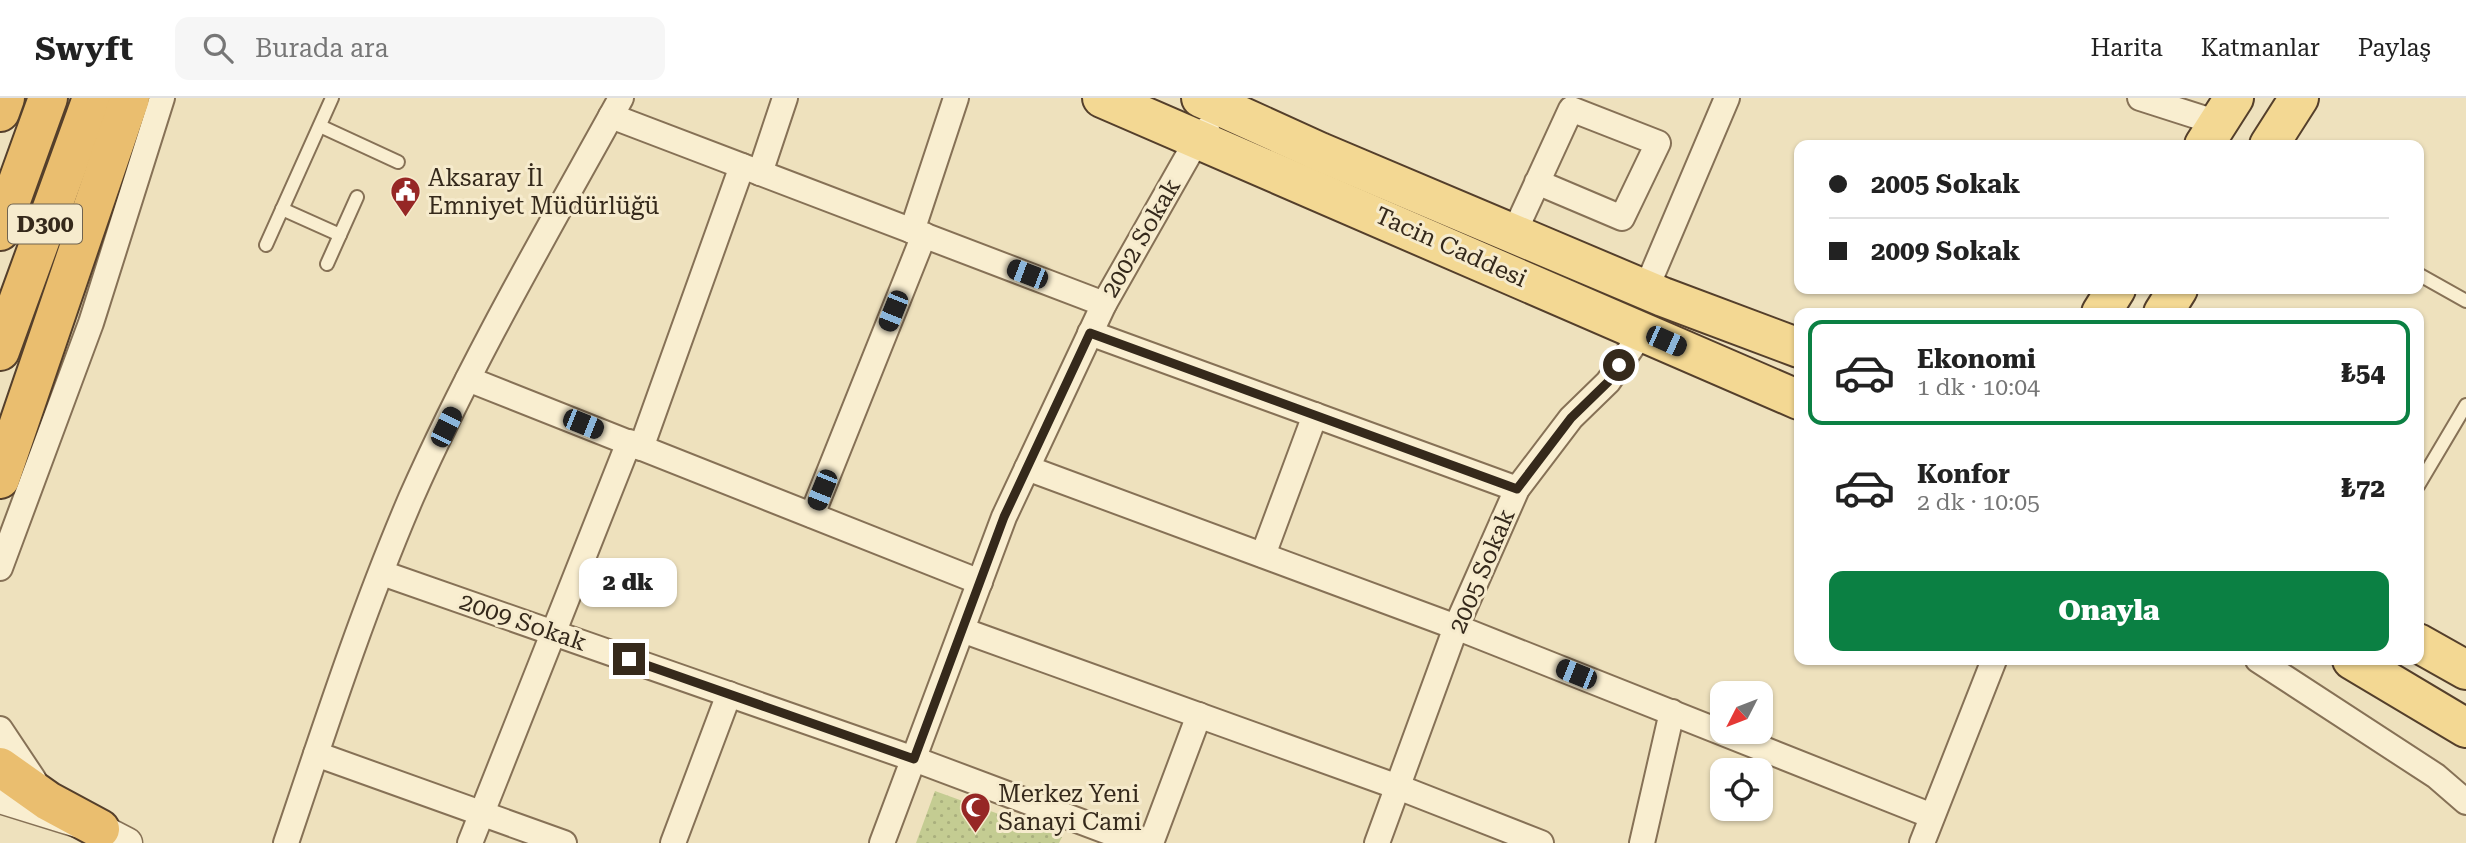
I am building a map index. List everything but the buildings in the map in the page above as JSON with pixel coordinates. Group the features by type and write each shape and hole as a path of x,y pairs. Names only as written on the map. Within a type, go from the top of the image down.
{"highway":[{"path":"0,111 5,98"},
{"name":"D300","path":"0,231 48,98"},
{"name":"D300","path":"0,351 92,98"},
{"path":"0,479 130,98"},
{"path":"0,767 48,801 113,836"}],"main road":[{"name":"Tacin Caddesi","path":"1102,98 1794,398"},
{"path":"2272,140 2299,98"},
{"name":"Tacin Caddesi","path":"1221,101 1320,152 1646,289 1794,346"},
{"path":"2424,646 2466,670"},
{"path":"2360,665 2466,728"}],"street":[{"path":"0,568 91,323 162,98"},
{"path":"470,843 554,633 751,169 785,98"},
{"path":"812,515 918,233 956,98"},
{"path":"1646,289 1727,98"},
{"path":"2140,98 2219,122"},
{"name":"2002 Sokak","path":"883,843 980,582 1027,468 1104,304 1221,101"},
{"path":"286,843 316,754 411,498 498,317 616,107 751,169 1104,304"},
{"path":"1514,233 1571,109 1657,143 1622,218 1538,182"},
{"name":"2005 Sokak","path":"1377,843 1457,627 1517,489 1571,418 1608,382 1643,331"},
{"path":"1090,333 1517,489"},
{"path":"468,379 980,582"},
{"path":"1263,555 1315,415"},
{"path":"1027,468 1457,627 1932,816"},
{"name":"2009 Sokak","path":"382,573 914,759 1077,832 1138,843"},
{"path":"962,630 1398,787 1541,843"},
{"path":"1922,843 1992,665"},
{"path":"2266,665 2436,776 2466,802"},
{"path":"673,843 729,694"},
{"path":"1642,843 1672,712"},
{"path":"1151,843 1199,716"},
{"path":"0,729 48,801"},
{"path":"316,754 564,843"},
{"path":"0,798 113,836"}],"lane":[{"path":"266,245 332,98"},
{"path":"320,127 398,162"},
{"path":"327,264 357,198"},
{"path":"282,209 340,236"},
{"path":"2424,277 2466,301"},
{"path":"2424,476 2466,405"}],"green space":[{"path":"935,791 1062,837 1059,843 916,843"}],"place":[{"name":"Aksaray İl Emniyet Müdürlüğü","path":"405,219"},
{"name":"Merkez Yeni Sanayi Cami","path":"975,835"}],"route":[{"path":"629,659 914,759 1004,517 1090,333 1517,489 1571,418 1608,382 1619,365"}]}
